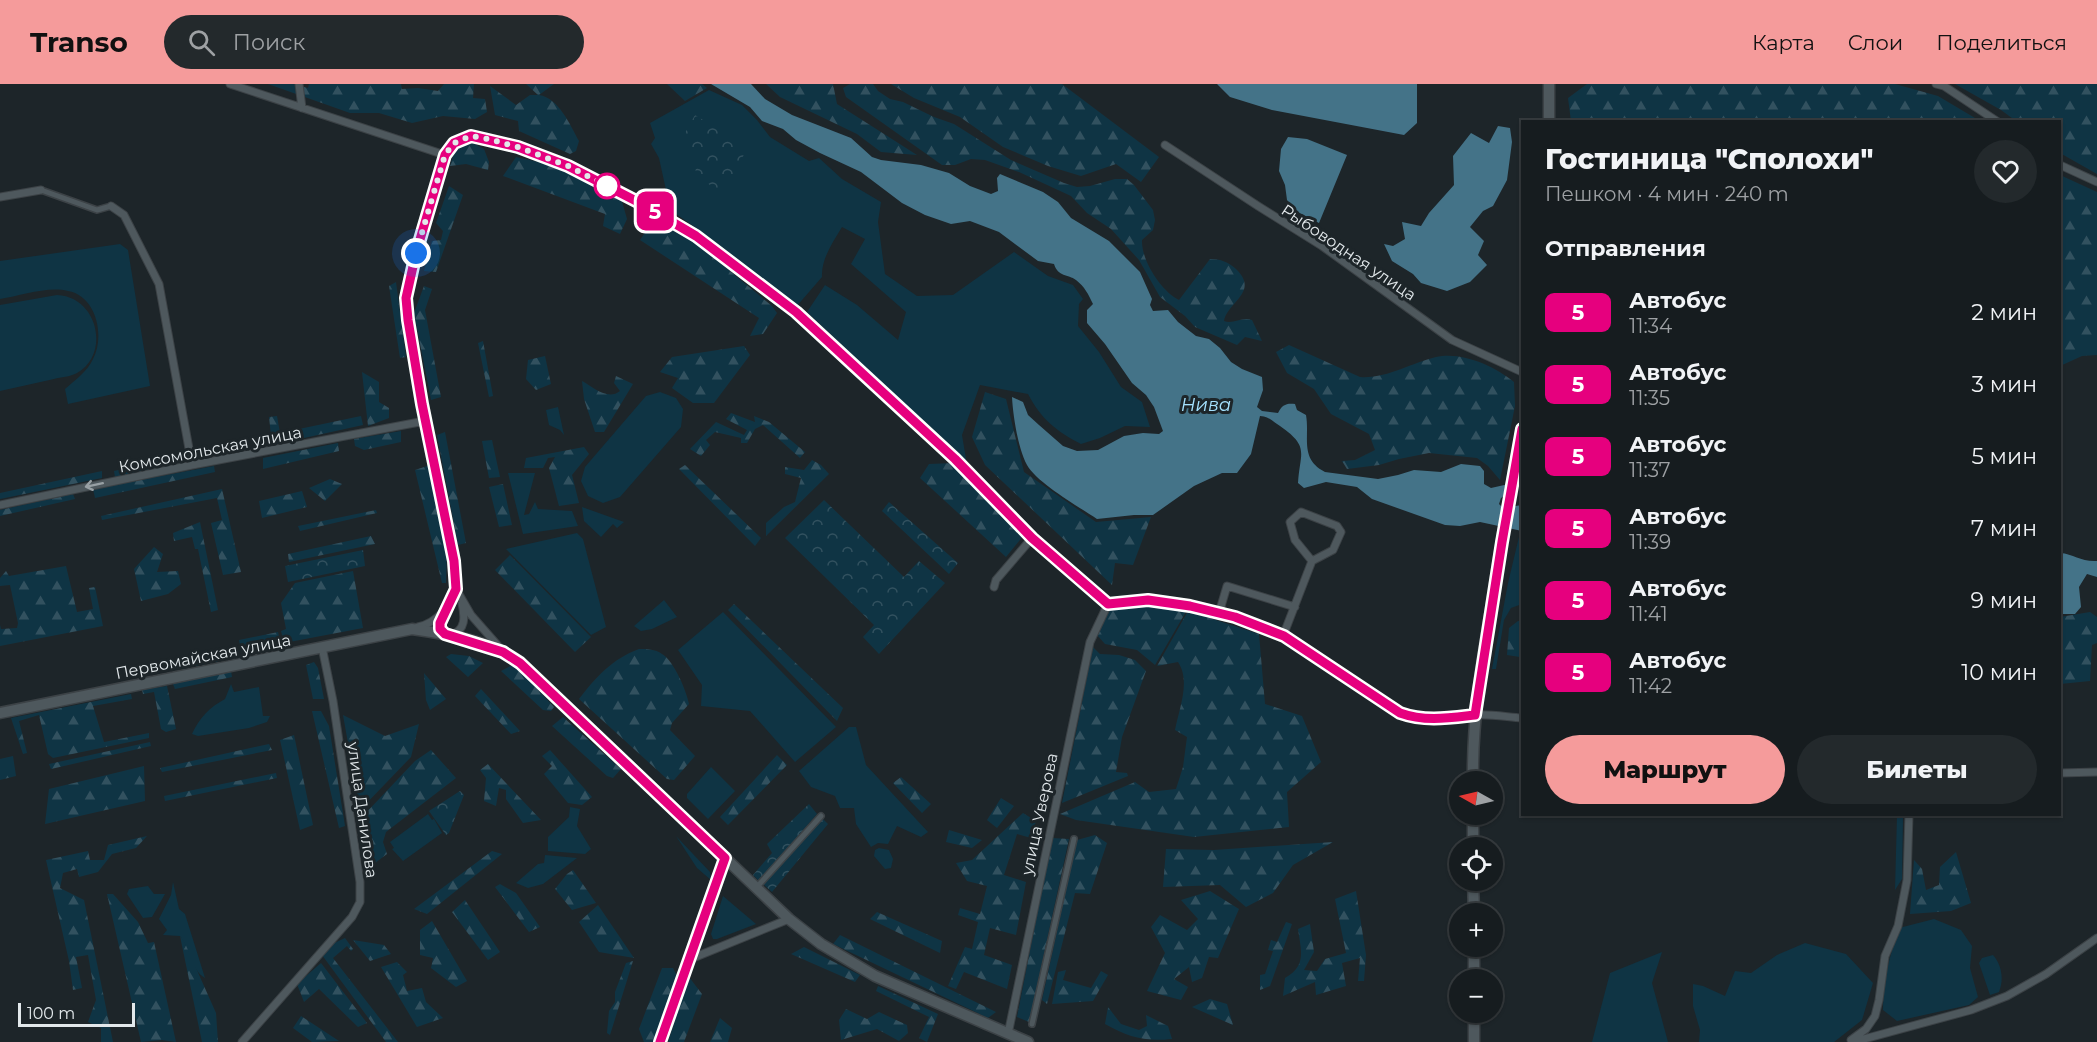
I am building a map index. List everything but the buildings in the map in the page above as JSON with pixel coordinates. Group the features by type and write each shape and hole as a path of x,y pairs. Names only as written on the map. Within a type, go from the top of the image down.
{"main road":[{"path":"1549,84 1549,120"},
{"path":"1473,771 1475,715 1521,436"},
{"name":"Первомайская улица","path":"0,713 412,629 448,635 503,652 520,663 789,920 821,944 875,976 1028,1042"},
{"path":"1474,1023 1474,1042"}],"street":[{"path":"230,84 445,155"},
{"path":"298,84 302,108"},
{"path":"1936,84 1995,120"},
{"path":"456,589 454,561 425,421 406,298 416,253 445,155 454,143 471,136 518,147 568,166 640,203 696,236 796,312 955,459 1032,538 1108,604 1148,600 1190,606 1235,617 1284,636 1400,713 1427,720 1475,715 1521,718"},
{"name":"Рыбоводная улица","path":"1165,145 1322,246 1452,340 1521,372"},
{"path":"2061,165 2097,183"},
{"path":"0,197 41,190 97,210 111,206 124,215 159,284 192,465"},
{"name":"Комсомольская улица","path":"0,505 192,465 425,421"},
{"path":"1284,636 1312,561 1333,550 1341,532 1337,526 1301,512 1290,522 1295,540 1312,561"},
{"path":"994,587 996,580 1032,538"},
{"path":"1219,614 1227,586 1295,607"},
{"name":"Первомайская улица","path":"456,589 471,615 503,652"},
{"name":"Первомайская улица","path":"412,629 435,621 445,610 456,589"},
{"path":"445,610 440,629 448,635 458,633 463,626 464,615 461,598"},
{"name":"улица Уверова","path":"1008,1034 1090,642 1108,604"},
{"name":"улица Данилова","path":"242,1042 352,917 360,902 360,882 333,701 322,647"},
{"path":"2061,773 2097,771"},
{"path":"756,888 821,816"},
{"path":"1851,1042 1866,1029 1875,1016 1884,956 1898,926 1907,880 1909,816"},
{"path":"1032,1024 1074,839"},
{"path":"660,1042 725,858"},
{"path":"688,960 789,920"},
{"path":"1851,1042 1971,1010 2007,996 2046,974 2097,938"}],"green space":[{"path":"268,84 293,84 308,88 309,84 401,84 402,89 418,88 438,91 444,84 474,84 473,98 485,99 487,112 475,119 443,116 412,123 379,113 350,113"},
{"path":"526,84 554,84 539,95 552,101 563,113 579,141 576,151 570,154 519,131 518,121 495,115 490,86 516,105 530,95 538,95"},
{"path":"667,84 702,84 707,88 685,101"},
{"path":"766,84 833,84 837,104 917,155 881,152 857,134 780,97"},
{"path":"850,84 873,84 878,91 890,99 903,102 954,124 1011,160 1064,183 1077,187 1115,179 1127,179 1153,210 1155,220 1153,230 1142,240 1143,248 1153,274 1165,290 1179,300 1210,259 1227,263 1236,269 1245,284 1244,291 1226,314 1224,321 1252,320 1262,341 1245,337 1237,345 1195,327 1185,316 1160,297 1139,260 1111,229 1087,213 1071,196 1019,172 985,160 971,159 955,165 942,165 846,97 843,88"},
{"path":"891,84 1062,84 1159,157 1141,182 1116,164 1081,176 1048,166 1003,147 960,117 914,98"},
{"path":"1587,84 1895,84 1938,96 1978,120 1571,120 1568,98"},
{"path":"1955,84 2097,84 2097,174 2061,154 2061,120 2015,120"},
{"path":"709,90 742,105 770,137 809,161 819,158 842,179 881,202 878,222 885,274 917,296 953,295 1014,252 1048,276 1073,285 1083,299 1079,304 1078,326 1099,352 1121,387 1142,402 1150,427 1125,426 1081,444 1050,424 1038,411 1028,394 980,385 962,435 967,465 807,312 825,285 857,305 898,340 906,312 851,264 865,239 842,227 826,257 822,277 796,307 662,204 666,190 659,158 651,144 655,138 650,123"},
{"path":"695,115 748,148 721,194 695,173 697,163 676,149"},
{"path":"470,141 484,149 489,162 488,170 466,164 450,166 455,149"},
{"path":"516,157 548,164 621,198 627,219 620,234 603,226 605,214 503,176"},
{"path":"2061,175 2097,192 2097,355 2082,356 2061,366"},
{"path":"449,186 463,195 436,272 424,271 432,241 441,240 443,231 436,223"},
{"path":"654,219 683,232 772,306 777,313 763,334 750,336 759,318 640,240"},
{"path":"120,244 128,250 150,386 68,404 65,389 88,368 97,350 98,329 92,309 78,294 60,290 0,299 0,261"},
{"path":"396,282 406,357 400,358 389,286"},
{"path":"424,286 432,289 425,310 441,397 431,400 414,313"},
{"path":"57,295 71,298 90,316 95,328 94,354 87,365 77,373 0,391 0,305"},
{"path":"483,341 493,396 489,397 478,343"},
{"path":"1289,345 1360,377 1379,376 1436,357 1446,356 1467,358 1497,370 1514,382 1515,406 1500,480 1488,466 1477,458 1429,453 1379,465 1347,469 1342,461 1355,460 1375,450 1369,434 1331,414 1314,389 1287,373 1276,352"},
{"path":"744,346 750,355 714,403 693,403 672,388 678,378 660,372 672,357"},
{"path":"545,356 551,384 536,390 526,379 528,360"},
{"path":"362,372 379,382 379,402 389,408 389,418 368,426"},
{"path":"616,376 633,384 604,432 595,432 584,399 582,381 606,394 615,394 620,391 614,383"},
{"path":"660,392 676,398 683,409 681,427 620,497 603,503 588,496 581,481 585,467 646,396"},
{"path":"985,392 1006,399 1024,472 1096,522 1151,517 1133,565 1115,563 1112,585 985,465 972,437"},
{"path":"558,407 564,435 560,430 549,425 546,410"},
{"path":"731,413 755,422 754,416 769,422 805,452 800,458 763,425 755,429 747,443 741,443 741,438 715,432 706,440 710,445 701,456 690,449 716,422 744,435 747,430 726,419"},
{"path":"277,416 280,433 361,416 363,425 272,445 269,417"},
{"path":"401,431 401,442 364,450 355,446 354,439"},
{"path":"445,432 466,543 458,545 437,435"},
{"path":"492,440 500,477 489,478 482,441"},
{"path":"338,443 339,451 263,469 263,458"},
{"path":"584,447 589,454 572,475 579,503 559,506 549,468 555,457 548,458 543,468 524,468 526,458"},
{"path":"184,455 186,460 115,477 114,471"},
{"path":"812,460 821,465 829,474 766,536 766,523 784,507 795,502 801,478 785,474 785,467 804,470"},
{"path":"954,463 1024,535 1006,557 920,478 929,464"},
{"path":"430,465 447,549 446,583 442,583 415,470"},
{"path":"685,465 761,538 755,546 679,469"},
{"path":"214,466 215,472 95,498 93,489"},
{"path":"102,471 102,478 0,499 0,493"},
{"path":"508,473 535,473 524,515 529,514 535,502 538,509 572,511 578,526 523,534"},
{"path":"330,479 342,484 325,501 309,488"},
{"path":"503,484 512,525 499,527 489,487"},
{"path":"222,489 241,572 223,575 211,523 222,520 217,498 102,520 101,516"},
{"path":"302,491 307,507 262,518 259,501"},
{"path":"73,494 75,499 0,516 0,510"},
{"path":"824,500 904,577 919,561 945,583 879,654 863,637 874,625 785,538"},
{"path":"889,502 958,563 949,574 882,511"},
{"path":"582,507 624,522 617,528 613,524 601,537 584,521"},
{"path":"376,510 377,513 300,531 298,526"},
{"path":"200,522 218,610 211,612 198,549 195,549 192,537 174,541 173,533"},
{"path":"577,533 583,539 606,627 591,635 506,549"},
{"path":"371,536 375,544 289,562 288,554"},
{"path":"1519,537 1521,537 1521,604 1511,608 1504,620 1496,669 1492,669"},
{"path":"154,547 163,554 157,572 178,571 181,584 168,594 141,601 134,569"},
{"path":"363,550 365,566 288,582 285,566"},
{"path":"510,555 591,637 575,652 495,570"},
{"path":"66,566 77,612 93,609 89,588 95,587 103,626 0,646 0,625 1,629 17,628 18,623 10,585 0,586 0,578 6,571 9,576"},
{"path":"353,571 363,628 284,643 281,631 286,629 281,603 295,583"},
{"path":"664,600 677,617 652,629 641,631 634,626"},
{"path":"734,604 843,708 837,721 728,610"},
{"path":"1163,605 1187,610 1155,665 1137,650 1105,644 1097,635 1110,608"},
{"path":"1188,611 1259,634 1265,704 1302,716 1321,762 1287,792 1289,827 1194,837 1076,820 1060,814 1135,782 1149,792 1176,789 1183,767 1187,737 1175,730 1183,695 1184,678 1178,662 1157,666"},
{"path":"723,612 836,727 795,762 750,711 701,706 702,685 678,650"},
{"path":"2090,612 2097,617 2097,643 2092,645 2090,681 2061,684 2061,617"},
{"path":"1521,621 1521,664 1520,657 1507,655 1509,628"},
{"path":"278,632 281,644 241,652 239,640"},
{"path":"1093,647 1100,654 1119,655 1135,660 1146,671 1122,737 1116,772 1127,773 1128,776 1062,803"},
{"path":"639,649 659,652 671,663 679,676 689,704 672,723 670,730 695,756 674,780 667,779 579,699 605,670 629,653"},
{"path":"451,654 469,656 483,663 468,677 446,657"},
{"path":"218,655 220,661 179,669 178,663"},
{"path":"314,662 318,668 324,699 313,699 306,665"},
{"path":"514,664 554,707 551,711 543,710 501,671"},
{"path":"231,671 232,677 175,689 173,684"},
{"path":"424,673 446,699 430,710 426,700"},
{"path":"231,684 234,692 259,687 263,716 270,716 267,722 249,728 198,736 192,734 206,714 225,699"},
{"path":"167,686 176,729 166,732 161,729 154,692 143,694 142,690"},
{"path":"481,689 520,731 511,734 475,696"},
{"path":"131,694 132,699 93,706 104,742 149,733 149,738 53,758 48,754 39,715 19,721 27,753 23,754 11,718"},
{"path":"312,711 321,711 329,726 345,826 339,828"},
{"path":"343,715 385,736 419,724 411,757 360,810"},
{"path":"563,717 621,769 613,778 607,776 552,726"},
{"path":"849,727 856,727 866,765 928,832 921,837 897,826 888,844 878,843 871,847 856,824 854,808 840,808 835,796 811,787 799,771"},
{"path":"294,735 313,825 300,830 280,740"},
{"path":"150,742 151,746 51,769 49,764"},
{"path":"269,744 272,750 162,772 160,768"},
{"path":"431,750 456,778 386,832 383,842 387,854 371,866 362,817 415,761"},
{"path":"550,750 592,797 582,805 568,803 544,774 552,766 542,756"},
{"path":"777,755 787,765 728,825 720,817"},
{"path":"13,756 16,776 0,780 0,759"},
{"path":"488,764 541,820 523,823 506,799 506,790 499,788 496,806 484,801 486,778 480,770"},
{"path":"144,766 145,801 45,824 49,789"},
{"path":"711,767 735,791 708,819 687,798 687,794"},
{"path":"276,773 277,778 165,801 164,796"},
{"path":"901,777 931,804 922,813 893,783"},
{"path":"460,791 464,795 449,833 446,835 429,811"},
{"path":"1001,798 1014,806 997,828 987,820"},
{"path":"809,804 817,814 759,881 753,875 772,853 767,844"},
{"path":"570,807 580,809 577,826 591,849 585,854 548,851 548,837 569,817"},
{"path":"1023,813 1036,821 1031,838 1017,834 1004,875 1026,882 1016,935 990,928 984,955 1012,965 1007,989 964,972 956,989 948,986 965,947 972,949 978,922 958,915 960,908 980,914 987,886 967,881 956,863 972,860"},
{"path":"428,814 432,820 434,819 442,833 403,861 392,849 394,848 390,842"},
{"path":"1897,816 1903,816 1902,879 1895,890"},
{"path":"822,818 828,824 772,892 763,884"},
{"path":"949,830 982,840 972,848 946,842"},
{"path":"1095,835 1107,843 1090,894 1075,893 1047,1004 1042,1000 1077,840"},
{"path":"147,836 136,848 112,854 98,872 79,877 77,869 63,873 60,888 84,900 113,1042 101,1042 101,1028 88,1022 96,1000 88,955 76,957 82,988 73,990 69,961 46,860 88,851 90,860 104,860 108,845"},
{"path":"676,836 710,872 711,880 697,868"},
{"path":"1052,838 1069,839 1029,1022 1017,1017"},
{"path":"1333,842 1293,865 1273,893 1246,907 1220,885 1163,887 1166,849 1214,850"},
{"path":"879,848 889,850 893,859 891,868 885,869 874,856 875,850"},
{"path":"492,851 502,854 427,914 414,909"},
{"path":"1956,852 1971,903 1951,911 1910,914 1914,860 1922,869 1926,890 1939,885 1940,867"},
{"path":"545,855 577,858 543,884 528,888 516,883 538,864 544,863"},
{"path":"573,870 596,903 572,910 555,889"},
{"path":"173,882 179,909 185,914 205,978 197,970 180,936 163,935 167,930 159,919 171,895"},
{"path":"500,884 516,893 540,927 529,932 495,887"},
{"path":"148,886 154,894 165,894 152,917 143,918 127,894 129,889"},
{"path":"1210,891 1239,909 1218,958 1209,957 1202,978 1192,982 1189,967 1174,979 1188,987 1181,1000 1147,991 1165,953 1151,927 1160,915 1187,930 1198,919 1181,900"},
{"path":"1356,891 1366,955 1364,981 1358,981 1360,958 1342,963 1346,986 1316,995 1315,982 1283,996 1285,978 1300,963 1298,929 1310,924 1314,952 1304,970 1317,971 1325,959 1346,953 1335,899"},
{"path":"107,894 113,894 138,922 148,943 154,942 176,1042 162,1040 141,1042"},
{"path":"723,896 756,924 713,939 711,934"},
{"path":"465,900 500,952 488,960 452,912"},
{"path":"598,905 634,958 599,952 579,922"},
{"path":"877,912 942,941 940,953 870,919"},
{"path":"1934,919 1961,930 1972,946 1970,968 1978,997 1969,1005 1897,1021 1883,1010 1888,968 1899,928"},
{"path":"432,921 467,981 456,987 431,968 433,958 420,955 420,930"},
{"path":"1286,922 1292,924 1270,986 1260,990 1260,975 1265,974 1273,951 1268,950 1271,940 1277,942"},
{"path":"840,935 996,1012 988,1018 833,944"},
{"path":"180,936 216,1013 218,1042 202,1042"},
{"path":"345,938 353,949 351,951 347,946 333,958 398,1042 386,1042 322,955 330,945"},
{"path":"353,940 384,945 391,954 370,961"},
{"path":"1805,943 1846,954 1873,983 1862,1020 1834,1042 1699,1042 1700,1030 1693,1006 1693,984 1725,996 1735,971 1751,973 1777,955"},
{"path":"804,947 860,975 855,982 791,954"},
{"path":"1662,952 1652,983 1668,1042 1592,1042 1610,973"},
{"path":"1993,955 2000,968 2001,983 1999,992 1990,995 1979,963 1982,958"},
{"path":"633,961 610,1035 607,1033 609,1011 615,1002 615,992 626,963"},
{"path":"397,962 407,972 403,975 407,991 422,988 426,1002 443,1018 417,1027 381,967"},
{"path":"321,963 367,1023 358,1027 319,989 304,1002 297,984"},
{"path":"662,968 673,968 678,978 656,1042 644,1042 639,1029"},
{"path":"1066,970 1063,980 1091,988 1101,971 1108,975 1093,1001 1052,1004 1058,972"},
{"path":"689,977 702,994 684,1042 668,1042"},
{"path":"878,986 938,1014 927,1042 919,1038 929,1017 876,991"},
{"path":"1210,999 1227,1004 1233,1025 1192,1007"},
{"path":"1108,1007 1121,1024 1139,1030 1147,1026 1146,1015 1168,1026 1172,1039 1145,1039 1129,1035 1105,1024"},
{"path":"846,1009 867,1019 879,1012 907,1025 908,1033 899,1041 877,1029 841,1040 839,1020"},
{"path":"301,1016 339,1041 312,1042 293,1028"},
{"path":"720,1018 732,1028 728,1042 710,1042"}],"water":[{"name":"Нива","path":"711,84 751,84 765,99 792,115 851,138 872,157 881,160 921,165 949,173 970,186 991,194 998,191 997,178 1000,174 1043,192 1058,202 1071,218 1109,241 1140,272 1152,299 1150,305 1153,311 1168,310 1178,322 1196,336 1209,339 1220,348 1231,362 1262,377 1263,390 1257,407 1262,411 1278,413 1285,405 1295,404 1297,410 1306,415 1307,447 1317,467 1325,472 1378,479 1414,470 1441,472 1461,464 1480,466 1484,471 1484,484 1491,488 1521,481 1521,484 1501,498 1499,504 1503,508 1521,505 1521,531 1480,522 1460,526 1445,525 1372,499 1357,487 1326,482 1304,488 1298,483 1301,451 1296,439 1269,418 1260,416 1251,454 1237,473 1222,473 1194,486 1153,515 1097,519 1049,487 1027,465 1016,432 1012,397 1023,402 1028,415 1063,446 1077,451 1098,450 1124,436 1143,433 1159,434 1163,431 1154,407 1146,395 1132,383 1105,344 1087,323 1087,310 1093,304 1082,285 1058,271 1054,264 1038,261 999,232 970,221 951,224 925,215 902,203 861,172 796,140 783,129 762,121 750,107"},
{"path":"1217,84 1417,84 1417,123 1404,135 1272,110 1230,97"},
{"path":"1498,126 1510,128 1512,142 1507,180 1493,206 1483,211 1470,227 1484,241 1478,255 1487,265 1470,282 1447,291 1421,283 1413,274 1392,261 1384,244 1393,246 1405,239 1402,222 1421,226 1429,213 1454,185 1453,156 1471,133 1489,143"},
{"path":"1288,137 1307,139 1347,155 1319,223 1296,211 1287,200 1285,185 1279,171 1281,149"},
{"path":"2061,553 2097,561 2097,577 2087,574 2079,587 2081,607 2075,614 2061,614"}],"bus line":[{"name":"5","path":"660,1042 725,858 520,663 503,652 445,634 440,629 445,610 456,589 454,561 425,421 406,298 416,253 445,155 454,143 471,136 488,139 518,147 568,166 658,212 696,236 796,312 955,459 1032,538 1108,604 1148,600 1190,606 1235,617 1284,636 1400,713 1411,717 1427,720 1475,715 1521,435"}],"route":[{"path":"416,253 445,155 454,143 471,136 518,147 568,166 607,186"}]}
